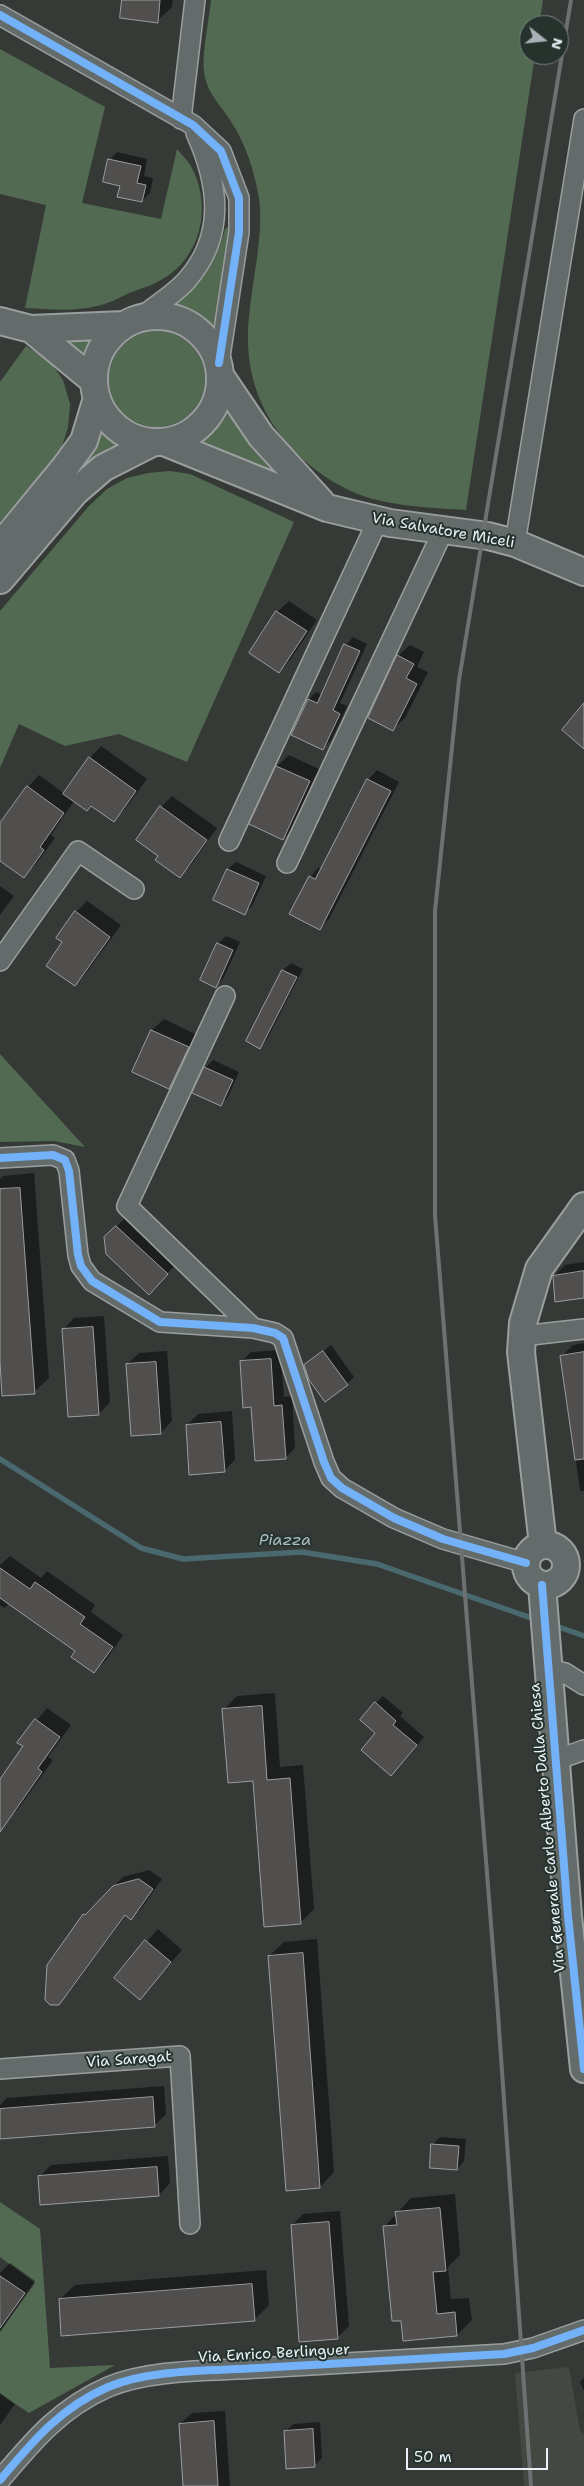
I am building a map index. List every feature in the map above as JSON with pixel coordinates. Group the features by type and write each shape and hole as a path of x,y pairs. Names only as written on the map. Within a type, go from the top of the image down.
{"street":[{"path":"0,546 66,467 84,441 96,390 99,355 110,339 186,281 204,255 214,229 215,198 208,160 187,122 195,0"},
{"path":"0,15 187,122 221,151 239,198 239,232 218,396 211,413 198,428 182,437 159,442 103,468 75,492 0,580"},
{"path":"515,543 584,119"},
{"path":"0,321 31,329 132,322 160,316 185,323 197,329 210,344 220,370 261,436 327,508"},
{"path":"31,329 96,390 106,415 119,429 136,438 159,442"},
{"name":"Via Salvatore Miceli","path":"159,442 327,508 378,520 488,536 515,543 584,572"},
{"path":"229,842 378,520"},
{"path":"286,863 444,531"},
{"path":"0,961 78,851 134,888"},
{"path":"225,996 127,1206 253,1328"},
{"path":"0,1158 53,1156 64,1160 69,1170 78,1255 86,1275 99,1286 160,1322 253,1328 275,1333 283,1338 324,1462 331,1478 342,1488 418,1530 535,1554 550,1544 561,1550 575,1570 564,1574 543,1594 532,1579 535,1554 521,1352 522,1336 540,1269 580,1220"},
{"path":"522,1336 584,1329"},
{"name":"Via Generale Carlo Alberto Dalla Chiesa","path":"543,1594 568,1916 582,2013 584,2069"},
{"path":"548,1657 565,1673 584,1685"},
{"path":"556,1760 584,1750"},
{"path":"568,1916 584,1954"},
{"name":"Via Saragat","path":"0,2069 180,2056 190,2224"},
{"name":"Via Enrico Berlinguer","path":"0,2480 38,2434 62,2414 94,2394 130,2380 208,2371 504,2354 533,2348 584,2330"}],"shaded area":[{"path":"569,2367 580,2431 584,2434 584,2486 524,2486 515,2373"}],"green space":[{"path":"211,0 543,0 541,15 519,15 519,65 533,65 466,510 392,503 351,491 329,479 309,464 291,448 276,429 264,408 255,386 250,362 249,320 260,231 259,198 255,177 236,129 210,92 205,78 204,55"},
{"path":"0,49 105,107 82,203 161,219 177,149 188,162 199,185 202,216 199,232 193,246 174,271 153,284 101,305 70,310 25,308 46,205 0,194"},
{"path":"229,226 215,339 204,327 192,319 179,313 163,310 202,275 221,242 225,229"},
{"path":"157,331 175,334 191,345 202,361 205,379 202,397 191,413 175,424 157,427 139,424 123,413 112,397 109,379 112,361 123,345 139,334"},
{"path":"103,332 97,341 89,364 61,339"},
{"path":"26,346 50,361 63,380 70,404 68,427 61,450 0,522 0,382"},
{"path":"224,401 253,448 280,480 192,440 213,423"},
{"path":"100,418 109,429 131,444 70,482"},
{"path":"170,471 190,474 294,522 187,762 119,734 65,746 19,724 0,768 0,611 89,506 107,489 127,478 148,473"},
{"path":"0,1054 85,1147 54,1141 0,1142"},
{"path":"0,2202 40,2229 50,2368 115,2365 29,2413 0,2394 0,2332 35,2283 0,2257"}],"building":[{"path":"122,0 160,0 158,23 120,18"},
{"path":"108,159 141,166 137,183 146,185 142,202 117,197 120,186 103,182"},
{"path":"276,611 307,631 279,673 249,653"},
{"path":"344,644 360,651 333,710 340,714 323,750 291,735 308,699 317,703"},
{"path":"397,655 414,664 406,678 417,684 393,731 368,718"},
{"path":"584,703 584,749 562,730"},
{"path":"89,757 136,791 114,822 91,806 87,811 63,794"},
{"path":"276,766 310,781 283,840 249,824"},
{"path":"367,779 391,791 320,930 289,914 309,876 315,879"},
{"path":"27,786 64,813 40,847 44,850 24,878 0,861 0,823"},
{"path":"160,806 207,840 180,878 155,860 158,856 136,840"},
{"path":"227,869 259,883 245,915 213,900"},
{"path":"75,911 110,937 75,986 46,966 62,942 56,938"},
{"path":"217,943 233,950 216,988 200,980"},
{"path":"282,970 297,977 260,1049 246,1041"},
{"path":"151,1030 189,1047 169,1089 132,1072"},
{"path":"204,1067 233,1080 221,1106 192,1093"},
{"path":"20,1188 35,1394 2,1396 0,1362 0,1189"},
{"path":"116,1226 168,1274 149,1295 106,1254 104,1237"},
{"path":"584,1271 584,1298 555,1302 553,1276"},
{"path":"93,1327 99,1415 68,1417 62,1329"},
{"path":"323,1351 348,1385 325,1402 309,1380 304,1365"},
{"path":"584,1352 584,1459 575,1460 560,1356"},
{"path":"271,1359 274,1406 282,1405 286,1459 255,1461 251,1407 243,1408 240,1361"},
{"path":"156,1362 161,1434 131,1436 126,1364"},
{"path":"221,1422 225,1472 189,1475 186,1425"},
{"path":"0,1568 30,1589 35,1582 85,1617 80,1624 113,1647 94,1673 71,1657 75,1651 0,1598"},
{"path":"375,1702 396,1721 393,1725 417,1745 391,1776 361,1750 375,1733 360,1720"},
{"path":"262,1706 267,1780 290,1778 301,1924 264,1927 253,1781 228,1783 222,1709"},
{"path":"35,1719 60,1737 38,1768 42,1772 0,1832 0,1779 23,1746 17,1743"},
{"path":"139,1879 153,1889 131,1920 125,1915 59,2005 50,2005 45,2000 47,1965 83,1914 85,1915 113,1886"},
{"path":"145,1940 171,1962 140,2000 114,1978"},
{"path":"303,1953 320,2188 286,2191 268,1956"},
{"path":"153,2097 155,2127 0,2139 0,2109"},
{"path":"431,2144 459,2146 457,2170 430,2168"},
{"path":"157,2167 159,2196 40,2205 38,2176"},
{"path":"440,2208 446,2271 433,2272 437,2314 455,2312 457,2336 403,2341 401,2321 392,2321 383,2226 397,2225 395,2212"},
{"path":"329,2222 338,2339 299,2342 291,2225"},
{"path":"0,2276 25,2293 0,2328"},
{"path":"252,2284 255,2321 61,2336 59,2299"},
{"path":"214,2421 218,2486 183,2486 179,2424"},
{"path":"313,2429 315,2467 286,2469 284,2431"}],"waterway":[{"name":"Piazza","path":"0,1459 141,1548 183,1559 302,1552 377,1564 537,1620"},
{"name":"Piazza","path":"553,1625 584,1636"}],"railway":[{"path":"531,2486 497,2000 435,1215 435,911 459,680 571,0"}],"cycle path":[{"path":"0,15 193,125 221,151 239,198 239,232 219,363"},
{"path":"0,1158 53,1155 65,1160 69,1171 78,1255 81,1266 92,1281 160,1322 253,1328 275,1333 283,1338 324,1462 331,1478 342,1488 394,1518 443,1539 526,1563"},
{"path":"542,1585 568,1916 584,2069"},
{"path":"0,2480 36,2439 61,2415 91,2395 125,2381 182,2372 504,2354 533,2348 584,2330"}]}
